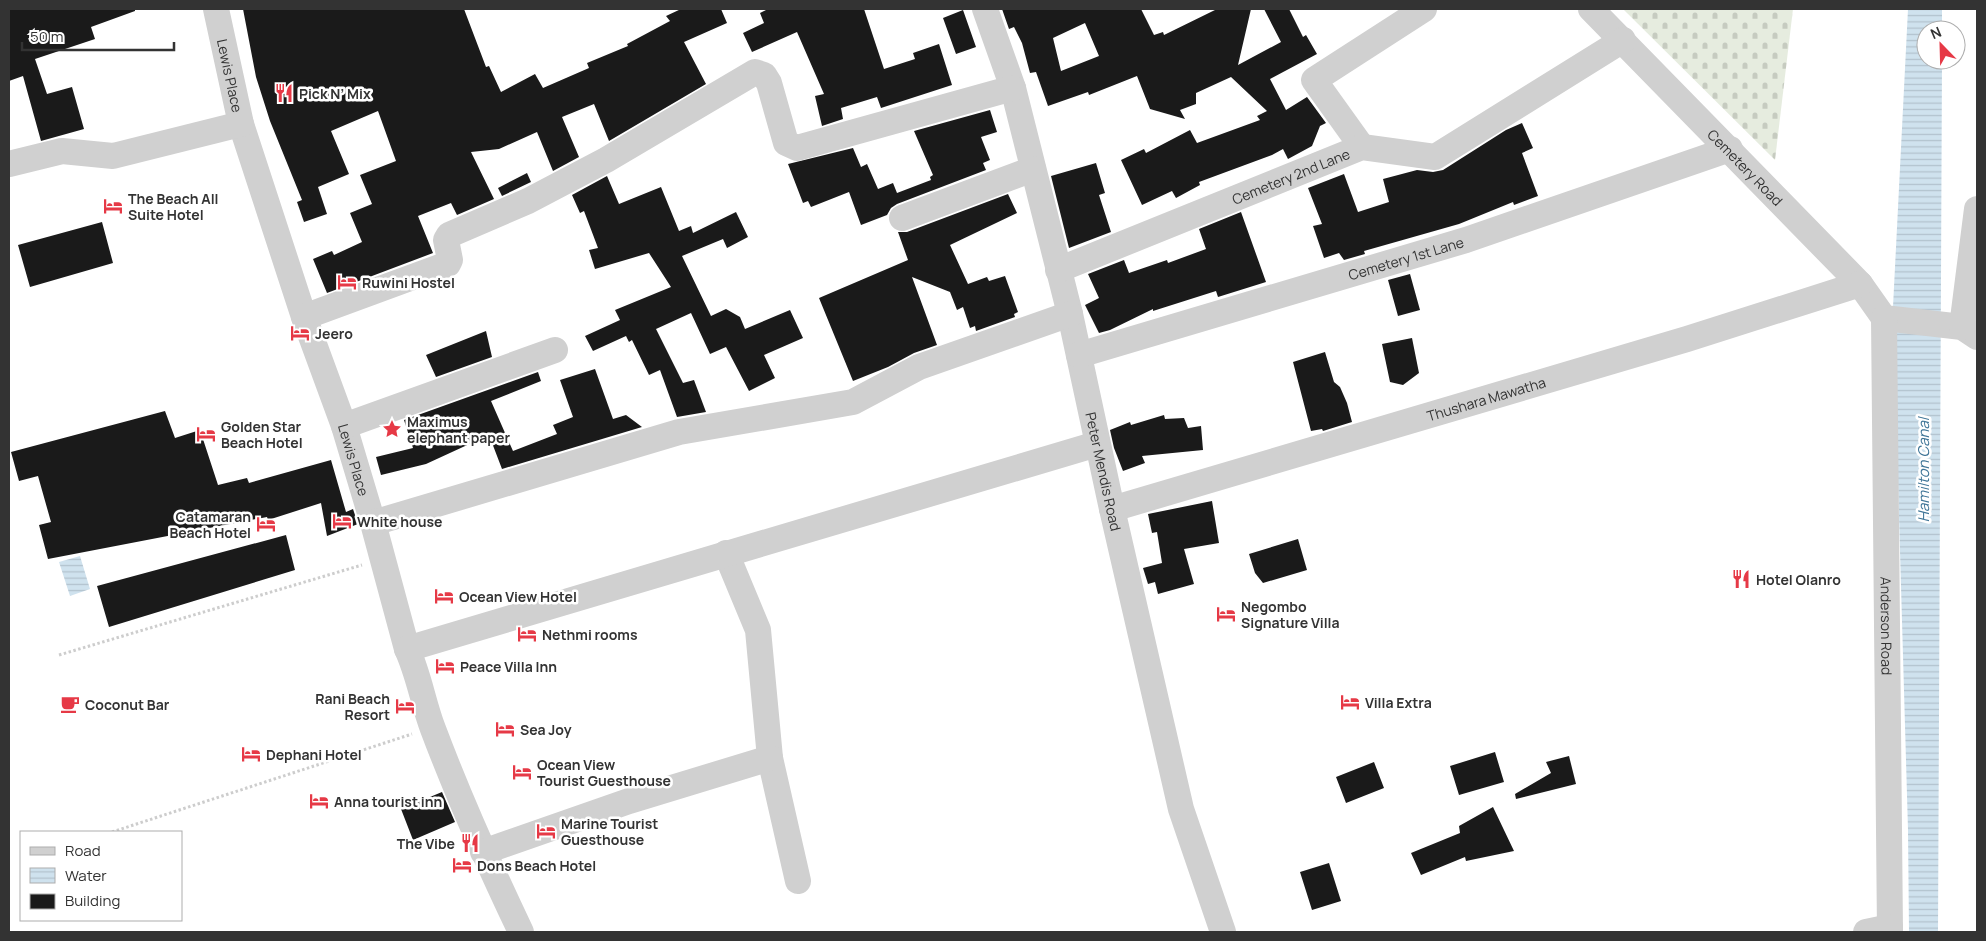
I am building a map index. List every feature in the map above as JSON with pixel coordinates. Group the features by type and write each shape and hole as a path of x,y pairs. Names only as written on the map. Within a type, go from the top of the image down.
{"street":[{"name":"Lewis Place","path":"216,9 241,124 304,317 344,426 373,522 407,649 414,664 432,727 483,852 521,932"},
{"name":"Peter Mendis Road","path":"985,9 1013,88 1070,314 1097,444 1181,809 1223,932"},
{"path":"1362,147 1314,80 1424,9"},
{"name":"Cemetery Road","path":"1591,9 1730,149 1860,284 1891,319"},
{"name":"Cemetery 2nd Lane","path":"1058,270 1362,147 1435,157 1623,40"},
{"path":"304,317 448,264 450,260 446,240 449,235 528,201 598,165 755,72 764,75 769,83 786,143 796,148 1013,88"},
{"path":"9,164 62,151 113,156 241,124"},
{"name":"Cemetery 1st Lane","path":"1079,355 1466,240 1730,149"},
{"path":"902,218 1033,169"},
{"path":"1891,319 1961,329 1977,209"},
{"name":"Thushara Mawatha","path":"1112,509 1687,339 1860,284"},
{"path":"373,522 679,432 854,402 919,367 1070,314"},
{"name":"Anderson Road","path":"1882,931 1891,319"},
{"path":"344,426 554,350"},
{"path":"407,649 1097,444"},
{"path":"726,553 758,630 770,758 798,881"},
{"path":"483,852 629,801 770,758"}],"path":[{"path":"59,656 382,559"},
{"path":"115,831 432,727"}],"green space":[{"path":"1623,9 1793,9 1775,160"}],"water":[{"name":"Hamilton Canal","path":"1908,9 1942,9 1942,20 1916,20 1916,70 1942,70 1938,932 1909,932 1908,830 1893,307"},
{"path":"80,556 90,589 70,596 59,562"}],"building":[{"path":"9,9 135,9 135,11 91,27 95,39 35,59 47,94 72,87 84,129 41,141 23,76 9,81"},
{"path":"243,9 464,9 486,67 489,66 501,92 535,74 543,88 589,68 587,63 628,46 627,44 670,21 666,16 681,9 721,9 727,23 684,42 706,84 609,141 594,104 562,117 579,157 553,171 537,132 499,149 471,152 494,199 457,215 451,203 418,216 433,253 327,293 313,259 332,251 334,255 362,242 350,213 372,204 360,175 396,161 378,111 331,131 349,174 318,187 327,214 304,222 297,202 302,200 270,121 256,77"},
{"path":"768,9 864,9 884,69 915,59 913,53 939,44 952,85 881,108 877,97 841,108 843,119 822,126 815,96 824,94 797,32 752,52 743,33 764,23 760,13"},
{"path":"1002,9 1141,9 1154,35 1163,32 1164,35 1217,9 1251,9 1238,65 1281,42 1264,9 1289,9 1303,37 1306,35 1317,54 1270,79 1286,110 1307,97 1326,123 1320,126 1312,146 1288,159 1283,149 1272,155 1199,182 1200,185 1176,198 1172,191 1142,205 1121,160 1144,149 1146,153 1190,130 1197,143 1260,120 1257,116 1267,111 1231,77 1196,93 1196,104 1180,110 1185,119 1150,109 1137,76 1089,95 1088,92 1048,106 1036,72 1030,73 1022,43 1014,27 1009,29","holes":["1085,23 1099,56 1061,71 1053,38"]},
{"path":"963,10 976,47 956,54 943,18"},
{"path":"990,110 997,132 981,137 990,160 983,163 986,170 897,204 891,208 887,215 861,225 849,192 811,207 808,201 803,203 788,164 853,148 861,167 867,164 878,189 893,183 897,193 931,180 930,177 933,175 914,131"},
{"path":"1522,123 1533,148 1522,153 1538,196 1514,205 1513,202 1459,224 1364,251 1365,254 1344,260 1339,253 1324,258 1313,226 1322,224 1308,188 1344,174 1358,212 1389,202 1383,179 1417,170 1433,172 1443,170 1506,130"},
{"path":"1096,163 1105,193 1099,195 1111,232 1069,248 1051,176"},
{"path":"527,173 531,182 502,196 498,188"},
{"path":"607,176 619,204 661,187 679,231 691,226 693,233 736,212 748,237 727,248 723,239 682,256 711,316 726,309 740,317 745,329 790,310 803,338 764,355 775,378 749,391 726,347 710,354 691,313 656,329 683,383 694,380 706,412 677,417 660,370 649,375 632,340 629,342 626,336 593,351 585,336 620,320 615,310 671,287 649,253 595,269 589,250 598,248 584,211 580,213 572,195"},
{"path":"1008,194 1017,213 950,245 968,284 987,277 989,281 1005,276 1018,312 1014,314 1015,317 976,331 975,326 970,328 963,307 957,310 950,292 912,277 937,345 914,353 888,367 853,381 819,298 908,260 898,232 907,232"},
{"path":"1241,212 1266,282 1218,297 1216,291 1153,311 1153,309 1110,330 1099,333 1085,305 1099,298 1088,274 1124,260 1129,273 1167,260 1168,263 1206,249 1199,229"},
{"path":"102,222 113,263 30,287 18,245"},
{"path":"1410,274 1420,310 1398,316 1388,280"},
{"path":"486,331 492,357 436,377 426,355"},
{"path":"1412,338 1419,373 1403,385 1390,382 1382,344"},
{"path":"1325,352 1334,382 1340,387 1352,422 1323,431 1322,429 1311,431 1293,362"},
{"path":"595,369 613,419 626,415 642,427 502,469 489,435 426,464 381,475 376,457 413,448 404,420 538,372 541,381 491,401 513,451 557,434 553,425 573,417 560,380"},
{"path":"165,411 175,438 200,430 218,485 247,478 249,483 331,460 346,512 353,509 358,524 327,536 321,503 268,520 267,517 48,559 39,525 51,522 38,476 19,481 11,452"},
{"path":"1164,415 1165,419 1184,418 1188,428 1201,426 1203,450 1142,456 1145,463 1123,471 1114,448 1110,430 1130,422 1131,425"},
{"path":"1212,501 1219,543 1184,549 1194,584 1158,594 1155,582 1148,584 1143,568 1162,563 1157,532 1152,533 1148,514"},
{"path":"286,535 295,570 109,627 97,586"},
{"path":"1298,539 1307,570 1263,583 1255,573 1249,554"},
{"path":"1495,752 1504,782 1459,795 1450,766"},
{"path":"1569,756 1576,784 1516,799 1515,794 1551,773 1546,762"},
{"path":"1374,762 1384,788 1346,803 1336,777"},
{"path":"442,792 455,822 413,840 401,809"},
{"path":"1493,807 1514,851 1466,861 1465,857 1421,875 1411,853 1460,833 1459,826"},
{"path":"1329,863 1341,901 1312,910 1300,872"}],"place":[{"name":"Pick N’ Mix","path":"284,93"},
{"name":"The Beach All Suite Hotel","path":"113,206"},
{"name":"Ruwini Hostel","path":"347,282"},
{"name":"Jeero","path":"300,333"},
{"name":"Maximus elephant paper","path":"392,429"},
{"name":"Golden Star Beach Hotel","path":"206,434"},
{"name":"White house","path":"342,521"},
{"name":"Catamaran Beach Hotel","path":"266,524"},
{"name":"Hotel Olanro","path":"1741,579"},
{"name":"Ocean View Hotel","path":"444,596"},
{"name":"Negombo Signature Villa","path":"1226,614"},
{"name":"Nethmi rooms","path":"527,634"},
{"name":"Peace Villa Inn","path":"445,666"},
{"name":"Villa Extra","path":"1350,702"},
{"name":"Coconut Bar","path":"70,704"},
{"name":"Rani Beach Resort","path":"405,706"},
{"name":"Sea Joy","path":"505,729"},
{"name":"Dephani Hotel","path":"251,754"},
{"name":"Ocean View Tourist Guesthouse","path":"522,772"},
{"name":"Anna tourist inn","path":"319,801"},
{"name":"Marine Tourist Guesthouse","path":"546,831"},
{"name":"The Vibe","path":"470,843"},
{"name":"Dons Beach Hotel","path":"462,865"}]}
